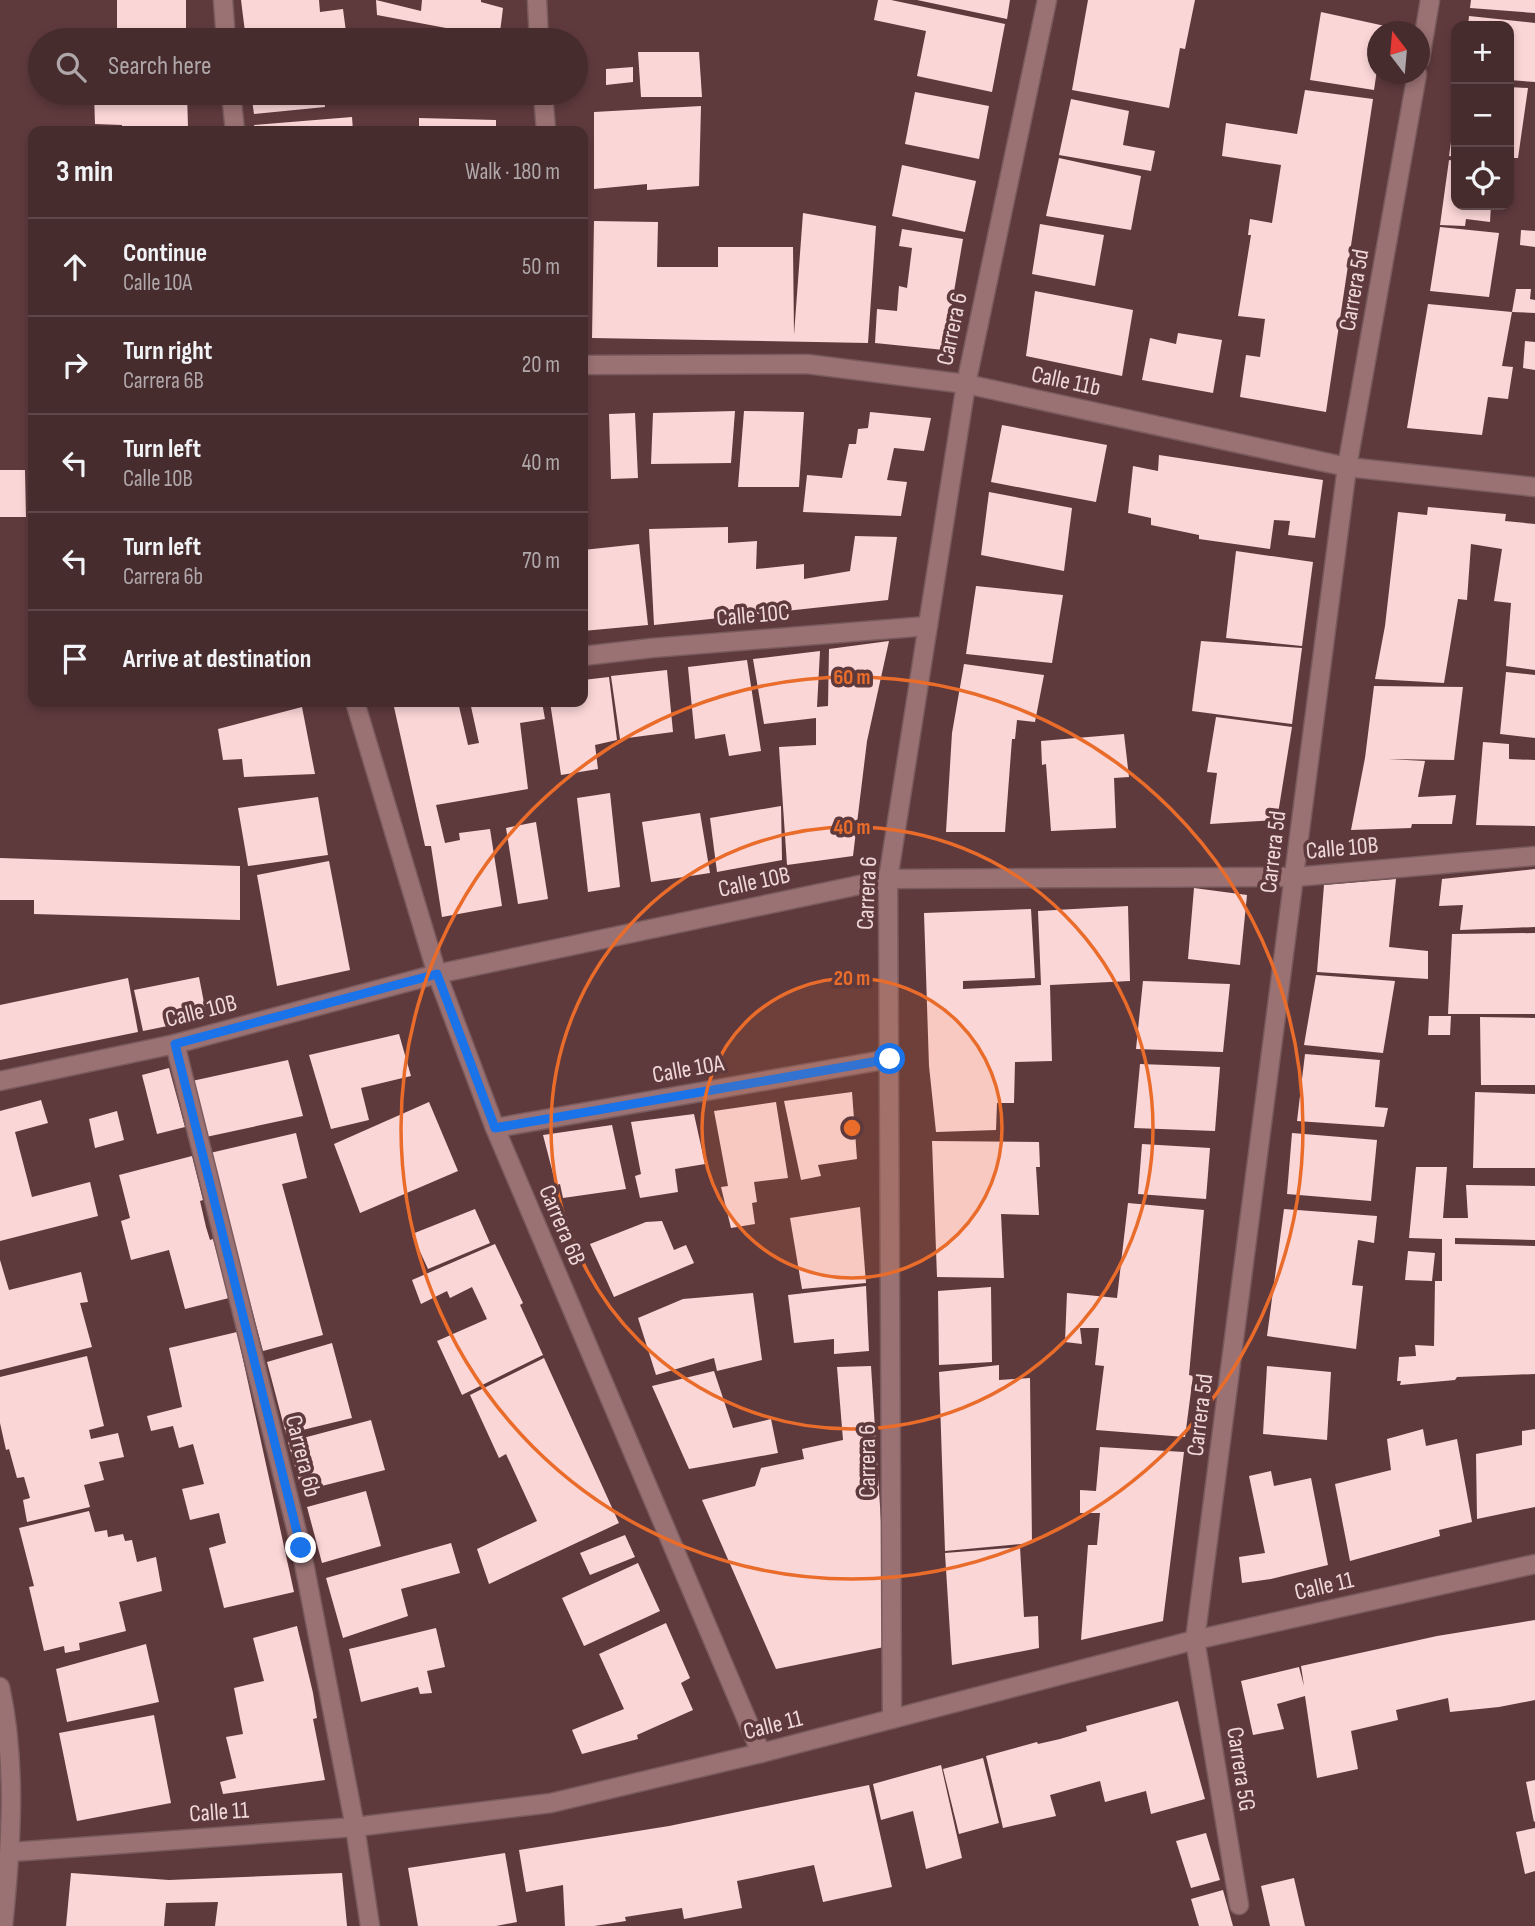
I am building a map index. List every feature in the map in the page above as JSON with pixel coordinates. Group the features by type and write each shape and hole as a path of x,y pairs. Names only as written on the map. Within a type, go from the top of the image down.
{"street":[{"path":"223,0 225,28"},
{"path":"537,0 538,28"},
{"name":"Carrera 6","path":"892,1719 888,879 966,384 1047,0"},
{"path":"1426,21 1430,0"},
{"name":"Carrera 5d","path":"1195,1640 1347,467 1415,84"},
{"path":"232,105 234,126"},
{"path":"544,105 546,126"},
{"name":"Calle 11b","path":"588,365 807,364 966,384 1347,467 1535,487"},
{"name":"Calle 10C","path":"588,655 928,626"},
{"name":"Carrera 6B","path":"357,707 437,974 495,1128 761,1753"},
{"name":"Calle 10B","path":"0,1081 175,1044 437,974 888,879 1294,877 1535,856"},
{"name":"Carrera 6b","path":"175,1044 301,1548 355,1827 370,1926"},
{"name":"Calle 10A","path":"495,1128 890,1059"},
{"name":"Calle 11","path":"11,1852 355,1827 551,1803 761,1753 1195,1640 1535,1564"},
{"name":"Carrera 5G","path":"1195,1640 1239,1905"},
{"path":"0,1687 7,1720 11,1852 3,1926"}],"building":[{"path":"117,0 186,0 186,28 117,28"},
{"path":"241,0 319,0 320,12 343,9 345,28 244,28"},
{"path":"376,0 421,11 422,0 481,0 503,8 500,28 446,28 377,15"},
{"path":"878,0 891,0 1005,24 992,92 917,76 926,31 874,20"},
{"path":"917,0 1010,0 1007,19"},
{"path":"1088,0 1195,0 1185,49 1180,48 1169,108 1072,90"},
{"path":"1471,0 1535,0 1535,13 1470,8"},
{"path":"1321,12 1367,22 1367,84 1375,84 1374,90 1310,80"},
{"path":"1469,16 1535,23 1535,82 1514,80 1514,21 1468,21"},
{"path":"638,52 699,52 702,97 641,97"},
{"path":"633,67 633,82 606,85 606,69"},
{"path":"1514,87 1528,88 1518,158 1514,158"},
{"path":"1305,90 1373,99 1326,412 1240,397 1246,355 1260,357 1265,319 1238,316 1251,235 1248,235 1250,219 1272,223 1281,165 1222,156 1226,123 1297,134"},
{"path":"915,92 989,106 979,159 905,144"},
{"path":"1071,99 1129,111 1123,145 1155,151 1151,171 1059,155"},
{"path":"94,105 187,105 188,126 95,124"},
{"path":"253,105 325,107 254,114"},
{"path":"701,106 699,186 647,190 647,184 594,189 594,112"},
{"path":"352,117 353,126 254,126"},
{"path":"419,118 496,120 496,126 419,126"},
{"path":"1059,158 1141,176 1131,230 1046,216"},
{"path":"1451,160 1451,210 1491,210 1490,222 1466,219 1465,226 1440,225"},
{"path":"902,165 976,181 965,232 892,216"},
{"path":"803,213 876,226 868,343 592,338 594,221 658,222 657,267 718,267 718,247 793,247 794,335"},
{"path":"1040,224 1104,235 1095,286 1032,274"},
{"path":"1440,227 1499,233 1489,297 1430,291"},
{"path":"902,229 963,239 944,350 875,343 877,309 897,311 899,286 907,288 912,248 899,246"},
{"path":"1521,230 1535,231 1535,247 1520,245"},
{"path":"1516,289 1531,289 1530,299 1535,300 1535,313 1512,312"},
{"path":"1035,291 1133,310 1122,376 1026,356"},
{"path":"1428,304 1512,312 1502,366 1513,367 1508,399 1488,397 1482,435 1407,428"},
{"path":"1178,333 1222,340 1213,393 1142,380 1150,338 1176,344"},
{"path":"1525,341 1535,342 1535,370 1523,368"},
{"path":"735,411 731,463 651,464 653,413"},
{"path":"744,411 804,412 799,487 738,487"},
{"path":"870,412 931,418 924,451 894,448 887,480 907,482 901,516 803,512 807,475 842,478 849,444 856,444 858,429 868,428"},
{"path":"635,413 638,478 611,479 609,414"},
{"path":"1002,425 1107,445 1096,502 991,482"},
{"path":"1159,455 1323,480 1315,538 1288,535 1290,521 1274,520 1270,549 1199,539 1199,535 1151,525 1151,518 1128,513 1133,466 1158,471"},
{"path":"0,470 25,470 26,517 0,517"},
{"path":"989,492 1072,508 1064,571 981,555"},
{"path":"1428,507 1506,514 1505,521 1535,524 1535,670 1506,666 1511,603 1494,601 1502,549 1471,544 1467,600 1458,599 1444,683 1375,679 1385,626 1398,512 1427,515"},
{"path":"728,527 728,543 757,541 756,569 804,564 804,579 850,571 855,536 897,537 888,600 654,625 649,529"},
{"path":"639,544 648,625 588,631 588,549"},
{"path":"1236,551 1313,562 1302,646 1226,638"},
{"path":"976,586 1063,595 1052,663 966,654"},
{"path":"889,641 867,741 853,856 787,865 779,747 816,745 816,718 764,724 753,659 820,651 817,707 828,706 829,649"},
{"path":"1201,641 1302,648 1292,724 1192,711"},
{"path":"747,660 761,751 729,756 725,734 695,739 688,667"},
{"path":"964,664 1044,675 1035,722 1017,720 1015,739 1012,739 1005,832 946,832 952,733"},
{"path":"667,670 673,732 620,739 611,676"},
{"path":"1506,672 1535,675 1535,738 1500,734"},
{"path":"609,677 617,740 595,745 598,769 561,775 551,707 588,707 588,679"},
{"path":"1374,686 1463,687 1454,760 1388,759 1425,761 1418,797 1456,795 1452,824 1412,824 1411,828 1351,830 1365,758"},
{"path":"302,707 315,774 244,777 242,759 223,760 218,729"},
{"path":"394,707 459,707 468,745 479,743 471,707 543,707 545,719 520,723 528,789 436,805 445,843 460,840 459,833 490,829 502,906 442,917 431,846 425,846"},
{"path":"1216,717 1292,727 1277,820 1210,824 1217,773 1207,772"},
{"path":"1124,734 1129,777 1114,778 1116,828 1051,831 1046,764 1042,765 1041,741"},
{"path":"1483,742 1509,744 1509,759 1535,760 1535,826 1476,825"},
{"path":"610,793 620,887 588,892 577,798"},
{"path":"318,797 328,855 248,866 238,808"},
{"path":"781,806 782,860 717,872 710,818"},
{"path":"700,813 710,873 651,882 642,822"},
{"path":"536,822 548,899 518,904 506,828"},
{"path":"0,858 240,866 240,920 34,914 34,900 0,900"},
{"path":"329,861 350,970 277,986 257,875"},
{"path":"1535,869 1535,927 1460,930 1463,905 1439,906 1442,879"},
{"path":"1396,879 1389,947 1428,951 1428,979 1317,972 1324,885"},
{"path":"1194,888 1247,895 1240,965 1188,959"},
{"path":"1128,906 1130,981 1050,985 1052,1061 1015,1062 1014,1103 997,1103 996,1130 936,1132 929,1066 924,913 1031,909 1035,978 963,981 963,989 1041,985 1038,911"},
{"path":"1535,933 1535,1014 1448,1014 1452,934"},
{"path":"1316,975 1395,981 1383,1053 1304,1045"},
{"path":"199,977 207,1018 143,1031 134,990"},
{"path":"128,978 138,1032 0,1060 0,1005"},
{"path":"1143,981 1230,984 1223,1052 1136,1049"},
{"path":"1429,1016 1451,1016 1450,1035 1428,1035"},
{"path":"1480,1017 1535,1018 1535,1085 1481,1085"},
{"path":"399,1034 411,1076 361,1088 369,1120 331,1129 309,1055"},
{"path":"1305,1054 1380,1060 1375,1107 1388,1108 1384,1127 1297,1121"},
{"path":"288,1060 303,1116 206,1137 192,1081"},
{"path":"1140,1064 1220,1067 1215,1131 1134,1128"},
{"path":"169,1068 185,1127 157,1134 142,1075"},
{"path":"852,1092 857,1159 818,1165 821,1176 801,1180 784,1101"},
{"path":"1475,1092 1535,1094 1535,1168 1473,1168"},
{"path":"41,1100 48,1123 15,1132 32,1197 90,1182 98,1216 0,1241 0,1111"},
{"path":"429,1102 458,1171 360,1213 334,1144"},
{"path":"776,1102 788,1178 754,1182 757,1202 752,1203 755,1224 731,1228 721,1187 728,1186 714,1111"},
{"path":"117,1111 124,1140 95,1148 89,1119"},
{"path":"694,1114 705,1164 675,1169 678,1192 640,1198 635,1176 641,1174 631,1122"},
{"path":"612,1125 626,1189 563,1198 560,1184 556,1185 543,1135"},
{"path":"296,1133 307,1178 282,1184 323,1335 263,1351 210,1153"},
{"path":"1292,1133 1377,1140 1371,1201 1287,1194"},
{"path":"932,1141 1039,1142 1040,1167 1036,1167 1039,1215 1001,1214 1004,1278 937,1277"},
{"path":"1142,1144 1210,1148 1206,1199 1138,1194"},
{"path":"192,1156 203,1200 200,1201 206,1227 210,1240 213,1239 229,1298 185,1309 169,1250 131,1260 121,1221 130,1218 119,1175"},
{"path":"1416,1167 1447,1167 1443,1218 1468,1218 1466,1185 1535,1186 1535,1240 1455,1238 1455,1244 1535,1246 1535,1374 1457,1377 1455,1380 1400,1385 1401,1381 1397,1381 1399,1357 1416,1356 1415,1345 1434,1346 1435,1281 1442,1281 1442,1239 1409,1238"},
{"path":"1128,1203 1204,1210 1189,1375 1193,1376 1185,1437 1096,1430 1104,1366 1095,1365 1099,1328 1080,1328 1082,1344 1065,1342 1067,1293 1117,1298"},
{"path":"860,1207 866,1283 802,1289 790,1218"},
{"path":"475,1209 490,1243 428,1269 412,1234"},
{"path":"1284,1209 1377,1216 1374,1243 1358,1240 1352,1285 1363,1286 1356,1349 1267,1336"},
{"path":"662,1221 674,1250 686,1245 694,1263 614,1297 590,1244 646,1222"},
{"path":"495,1244 523,1303 520,1305 543,1355 462,1395 437,1341 487,1319 472,1287 450,1298 447,1291 421,1304 412,1280"},
{"path":"1408,1251 1435,1253 1432,1281 1405,1280"},
{"path":"0,1260 9,1290 81,1272 88,1302 80,1303 92,1347 0,1370"},
{"path":"866,1286 869,1351 834,1354 834,1339 794,1343 788,1295"},
{"path":"991,1287 992,1362 939,1365 938,1291"},
{"path":"753,1293 762,1360 717,1371 714,1358 656,1375 638,1318 683,1299"},
{"path":"237,1332 294,1592 224,1608 209,1548 226,1543 219,1513 190,1520 182,1489 204,1484 193,1444 179,1448 173,1426 151,1431 147,1416 182,1407 169,1348"},
{"path":"332,1343 352,1418 286,1434 267,1362"},
{"path":"87,1356 104,1426 89,1430 91,1439 118,1433 124,1457 99,1462 104,1480 84,1485 90,1507 27,1522 23,1500 30,1498 24,1477 17,1478 9,1449 6,1450 0,1423 0,1377"},
{"path":"544,1358 619,1523 489,1584 477,1549 537,1521 506,1454 499,1458 470,1395"},
{"path":"999,1365 999,1380 1030,1378 1032,1543 945,1551 939,1372"},
{"path":"871,1366 889,1646 776,1669 702,1500 755,1486 761,1468 804,1459 802,1449 843,1440 837,1367"},
{"path":"1267,1366 1331,1372 1327,1440 1263,1434"},
{"path":"714,1371 733,1428 771,1419 778,1453 689,1469 652,1386"},
{"path":"371,1420 385,1470 302,1491 288,1442"},
{"path":"1423,1429 1426,1446 1457,1439 1472,1522 1439,1530 1440,1536 1350,1561 1335,1484 1391,1470 1387,1439"},
{"path":"1535,1429 1535,1507 1477,1519 1476,1454 1522,1445 1522,1431"},
{"path":"1100,1447 1184,1452 1163,1621 1081,1640 1088,1545 1097,1545 1100,1513 1080,1513 1080,1490 1096,1491"},
{"path":"1271,1471 1274,1486 1311,1478 1328,1565 1242,1583 1239,1557 1265,1553 1249,1476"},
{"path":"366,1491 381,1546 322,1563 307,1507"},
{"path":"89,1511 95,1532 107,1530 108,1537 123,1534 125,1541 132,1540 137,1562 156,1557 162,1591 119,1602 126,1631 79,1643 80,1650 65,1653 64,1646 44,1651 29,1587 34,1586 19,1528"},
{"path":"625,1535 635,1557 590,1575 580,1553"},
{"path":"451,1543 460,1573 401,1589 408,1616 343,1638 326,1578"},
{"path":"1020,1547 1024,1617 1038,1616 1039,1648 952,1665 945,1553"},
{"path":"638,1563 660,1611 584,1646 562,1598"},
{"path":"1535,1620 1535,1700 1450,1712 1448,1698 1396,1710 1398,1720 1351,1731 1358,1769 1317,1778 1305,1696 1277,1704 1284,1729 1253,1735 1241,1681 1299,1667 1304,1686 1301,1666 1437,1636"},
{"path":"666,1623 690,1678 681,1683 693,1710 637,1735 638,1739 582,1754 572,1730 624,1709 599,1654"},
{"path":"297,1626 313,1693 317,1718 313,1719 325,1780 223,1794 220,1782 236,1778 226,1737 243,1734 234,1688 264,1681 253,1638"},
{"path":"436,1628 445,1667 427,1671 432,1693 420,1694 418,1687 361,1702 349,1649"},
{"path":"146,1644 159,1702 67,1722 56,1669"},
{"path":"1178,1701 1205,1799 1151,1814 1146,1791 1105,1802 1100,1781 1050,1795 1056,1816 1003,1828 986,1756 1037,1742 1038,1744 1060,1739 1087,1731 1086,1726"},
{"path":"154,1715 171,1803 77,1821 59,1733"},
{"path":"983,1758 999,1823 959,1834 943,1769"},
{"path":"941,1765 962,1858 926,1869 913,1811 881,1820 873,1784"},
{"path":"1535,1780 1535,1821 1534,1822 1526,1782"},
{"path":"869,1785 892,1887 823,1902 814,1865 737,1881 742,1908 684,1919 682,1908 625,1917 626,1921 594,1926 565,1926 563,1885 526,1892 519,1850 669,1826"},
{"path":"1535,1828 1535,1871 1525,1874 1516,1832"},
{"path":"1206,1833 1220,1880 1191,1888 1176,1841"},
{"path":"505,1853 517,1922 496,1926 418,1926 408,1868"},
{"path":"71,1873 169,1880 342,1873 347,1926 215,1926 218,1902 166,1903 164,1926 66,1926"},
{"path":"1294,1878 1305,1926 1270,1926 1261,1886"},
{"path":"1223,1890 1233,1926 1199,1926 1191,1899"}],"route":[{"path":"301,1548 175,1044 437,974 495,1128 890,1059"}]}
